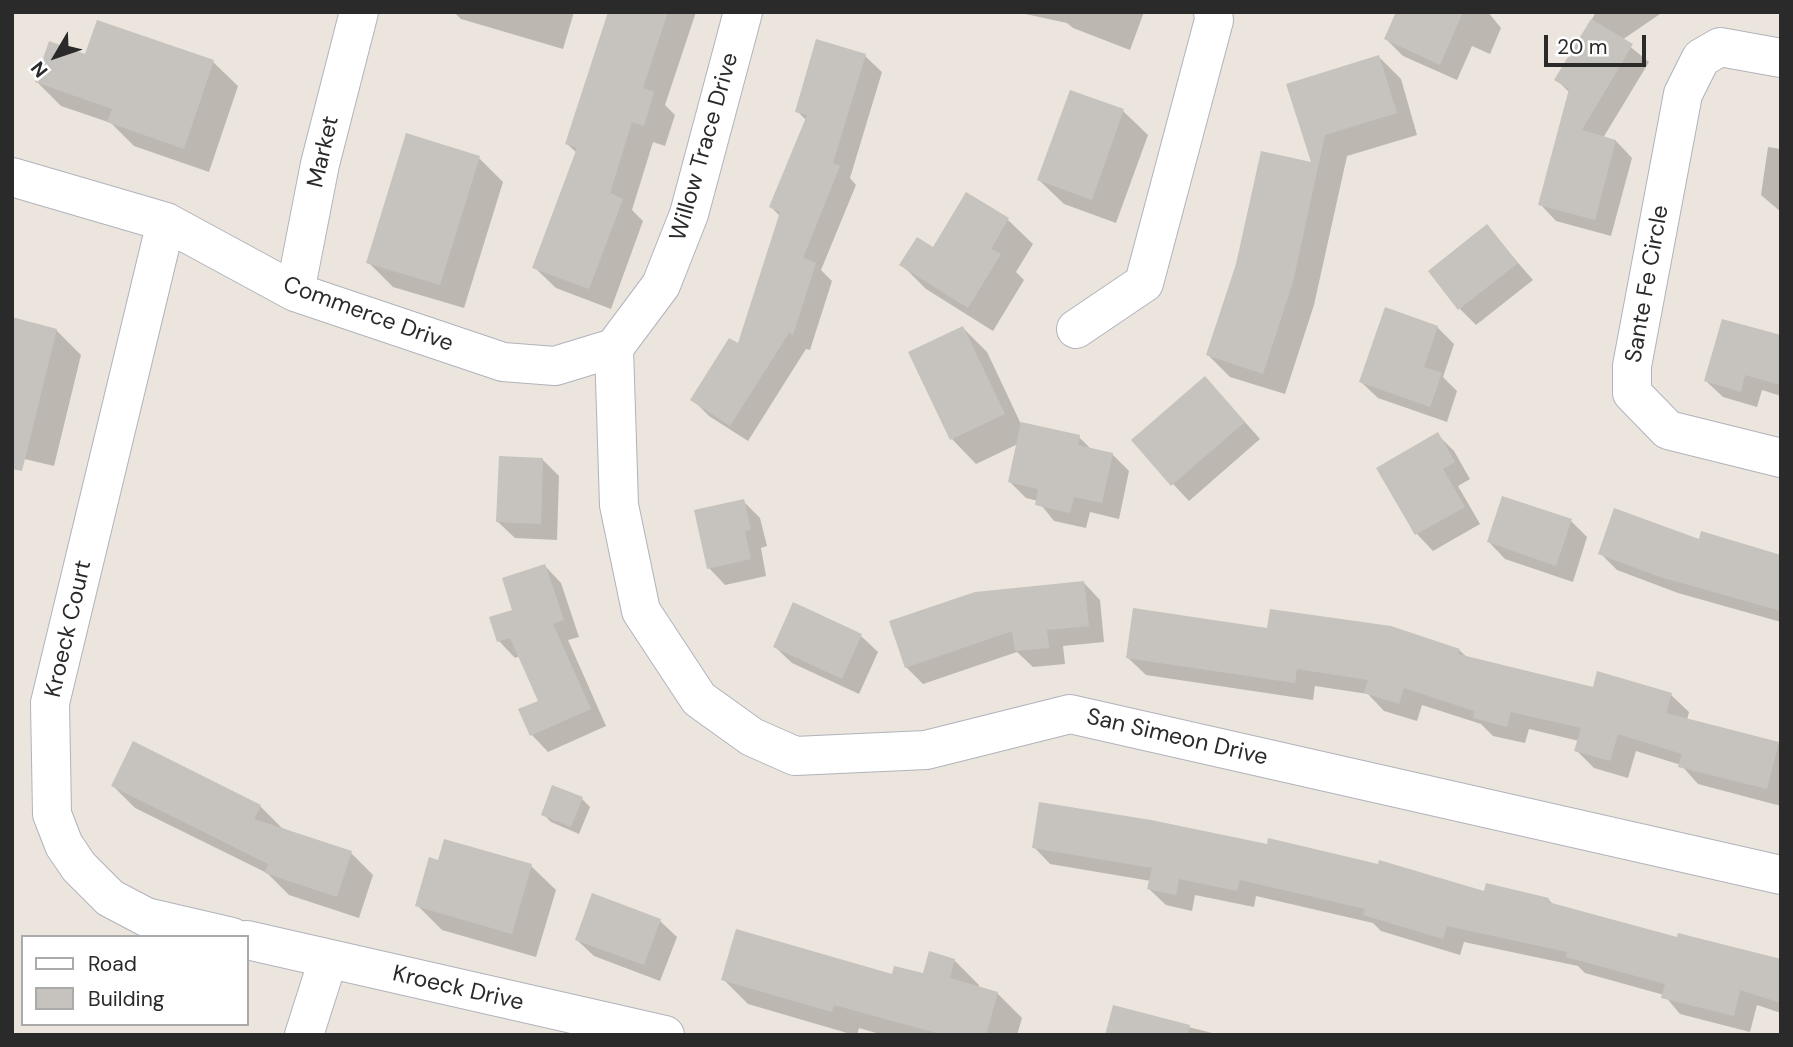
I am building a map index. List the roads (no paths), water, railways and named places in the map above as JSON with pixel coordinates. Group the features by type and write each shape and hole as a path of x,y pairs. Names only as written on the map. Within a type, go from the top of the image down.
{"street":[{"name":"Market","path":"295,292 320,164 359,12"},
{"name":"Willow Trace Drive","path":"614,348 661,285 689,214 743,12"},
{"path":"1076,329 1144,283 1214,20 1213,12"},
{"name":"Sante Fe Circle","path":"1781,58 1720,47 1701,58 1684,94 1632,366 1632,393 1668,430 1781,458"},
{"name":"Commerce Drive","path":"12,177 166,222 295,292 503,362 555,366 614,348"},
{"name":"Kroeck Court","path":"166,222 50,703 52,814 64,845 79,867 110,898 146,916 224,935"},
{"name":"San Simeon Drive","path":"614,348 620,505 641,611 699,699 752,737 795,756 926,750 1070,714 1781,875"},
{"path":"248,940 328,960 304,1035"},
{"name":"Kroeck Drive","path":"328,960 665,1035"}]}
